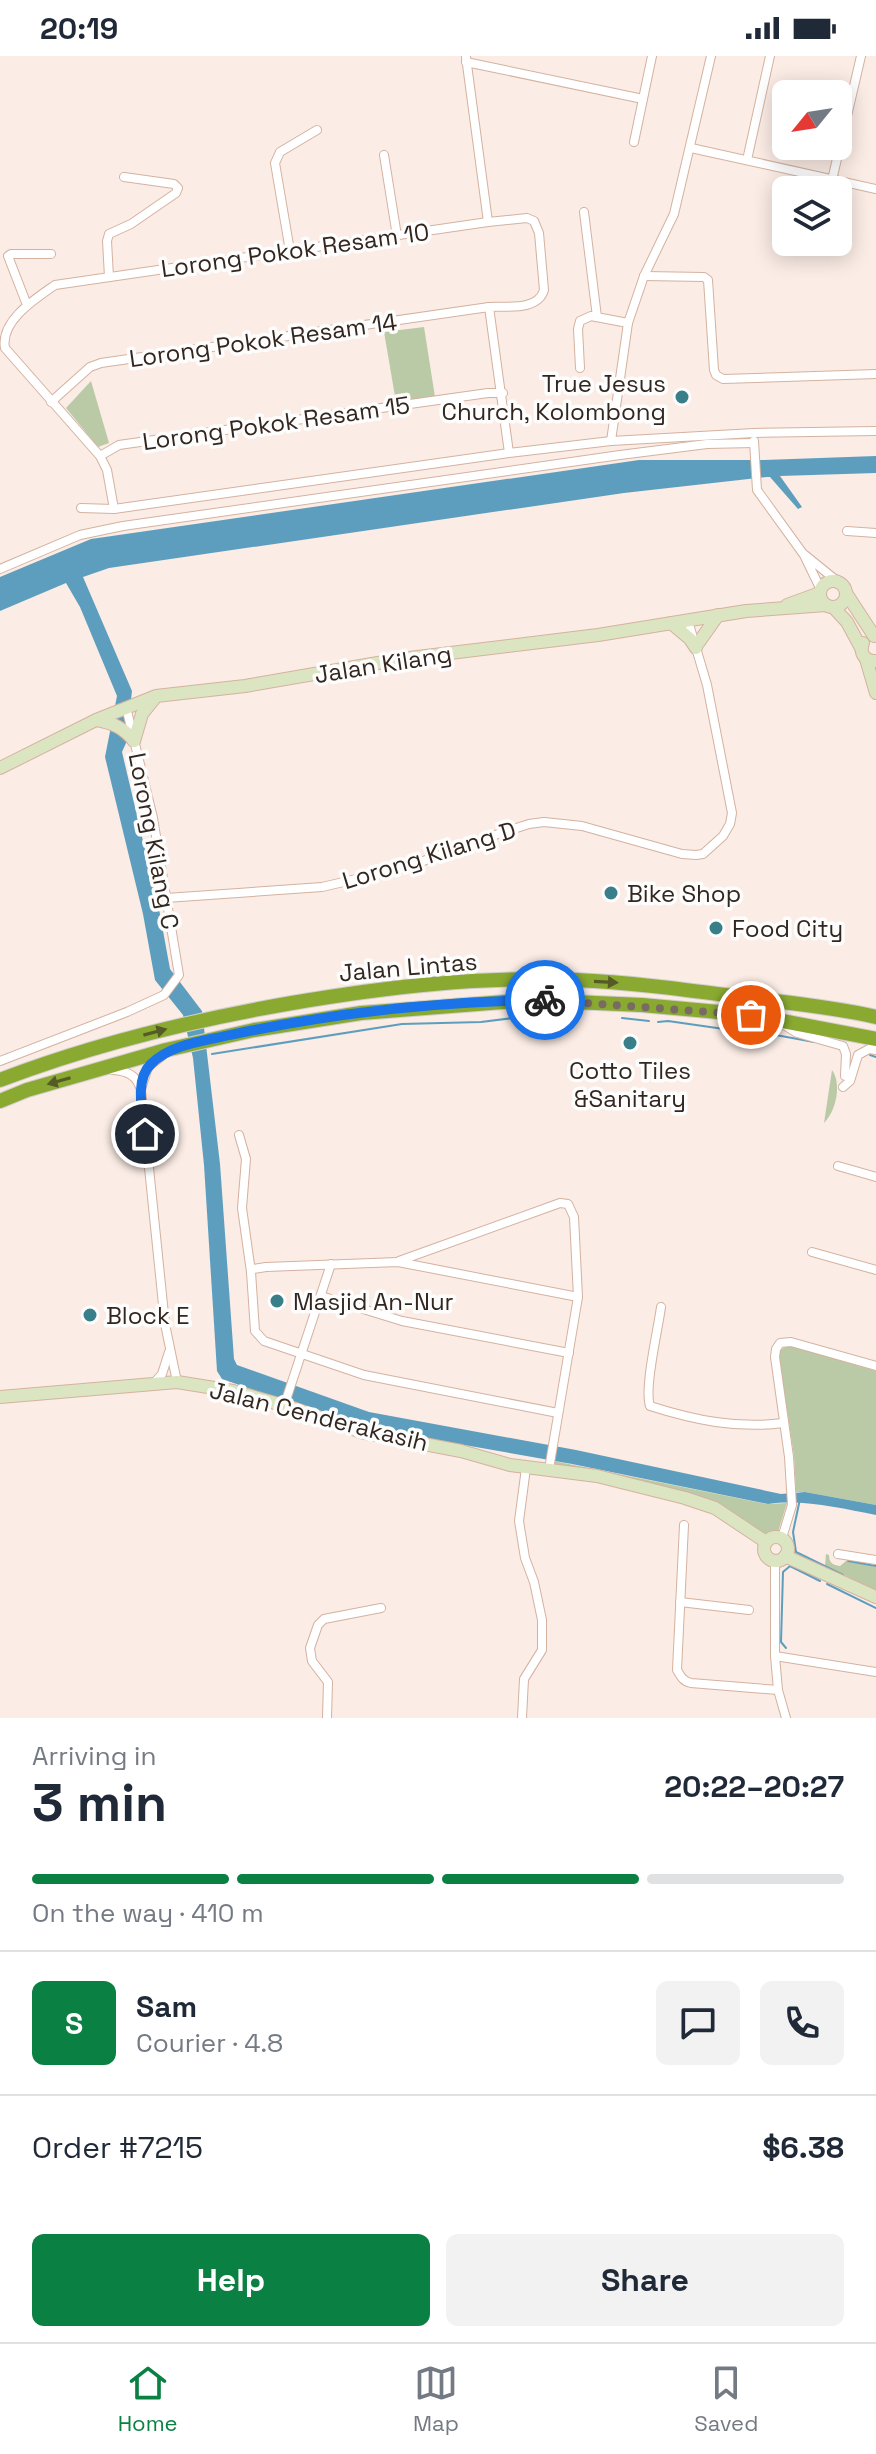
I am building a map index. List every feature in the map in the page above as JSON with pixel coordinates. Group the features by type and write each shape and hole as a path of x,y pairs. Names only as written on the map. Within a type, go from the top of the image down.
{"highway":[{"name":"Jalan Lintas","path":"0,1080 100,1046 241,1011 408,986 588,981 678,988 840,1009 876,1017"},
{"path":"678,988 712,998 841,1019 847,1021 854,1033"},
{"name":"Jalan Lintas","path":"0,1101 27,1090 188,1044 281,1025 361,1013 528,1000 642,1005 751,1015 876,1039"},
{"path":"840,1009 876,1009"}],"street":[{"path":"634,142 652,56"},
{"path":"611,441 628,323 644,276 674,214 711,56"},
{"path":"747,160 770,56"},
{"path":"833,176 861,56"},
{"path":"488,222 466,59 643,99"},
{"path":"290,251 275,163 280,152 317,130"},
{"path":"691,148 815,176"},
{"path":"384,155 397,236"},
{"path":"109,277 109,234 131,224 176,193 178,188 174,184 124,177"},
{"path":"852,184 876,189"},
{"path":"584,212 597,317"},
{"name":"Lorong Pokok Resam 10","path":"51,402 5,348 2,338 27,305 55,285 527,218 534,221 539,233 542,297"},
{"path":"27,305 8,256 51,254"},
{"path":"644,276 704,277 708,280 714,370 723,379 876,374"},
{"name":"Lorong Pokok Resam 14","path":"51,402 90,367 101,363 489,307 530,304 542,297"},
{"path":"489,307 509,453"},
{"path":"580,368 580,321 591,316 628,323"},
{"name":"Lorong Pokok Resam 15","path":"100,456 119,445 503,393"},
{"path":"51,402 100,456 107,470 114,509"},
{"path":"81,508 114,509 611,441 754,433 876,431"},
{"path":"754,433 755,483 760,495 804,555 825,599 847,622 868,656"},
{"path":"0,569 80,535 123,526 620,455 707,444 754,443"},
{"path":"847,531 876,533"},
{"path":"804,555 845,588 875,636 865,639 876,693"},
{"path":"825,599 828,582 837,581"},
{"path":"825,599 843,603 846,593"},
{"name":"Jalan Kilang","path":"0,768 96,720 156,696 330,673 401,659 551,642 825,599"},
{"path":"698,645 718,615"},
{"path":"691,620 698,645"},
{"path":"671,623 698,645"},
{"name":"Lorong Kilang D","path":"166,898 322,887 404,868 529,824 544,822 576,824 689,855 703,854 727,831 732,819 698,645"},
{"path":"134,741 142,714 156,696"},
{"name":"Lorong Kilang C","path":"0,1061 164,995 179,975 153,818 126,707"},
{"path":"96,720 118,726 134,741"},
{"path":"776,1020 797,1033 843,1046 846,1054 845,1076 854,1033"},
{"path":"141,1090 150,1064 188,1044"},
{"path":"843,1087 850,1081 858,1055 869,1049 876,1050"},
{"path":"100,1069 130,1073 139,1082 141,1090 169,1352 162,1374 153,1384"},
{"path":"239,1135 246,1159 242,1208 258,1337 364,1375 558,1413"},
{"path":"838,1166 876,1177"},
{"path":"398,1262 560,1203 568,1204 574,1217 578,1297 550,1466"},
{"path":"812,1252 876,1270"},
{"path":"251,1272 266,1267 398,1262 578,1297"},
{"path":"285,1404 331,1264"},
{"path":"321,1296 402,1321 569,1353"},
{"path":"661,1307 650,1377 650,1406 699,1419 743,1426 783,1423"},
{"path":"782,1538 792,1505 776,1349 780,1343 791,1342 876,1366"},
{"path":"169,1352 174,1360 177,1382"},
{"name":"Jalan Cenderakasih","path":"0,1397 177,1382 233,1391 285,1404 361,1432 461,1451 526,1468 550,1466 701,1503 728,1516 766,1542"},
{"path":"522,1718 524,1679 542,1650 542,1620 525,1558 519,1521 526,1468"},
{"path":"684,1525 677,1670 683,1680 691,1683 778,1690"},
{"path":"782,1538 772,1537 766,1542 766,1555 876,1597"},
{"path":"782,1538 788,1547 780,1558 775,1656 778,1690 786,1718"},
{"path":"838,1554 876,1560"},
{"path":"680,1602 749,1610"},
{"path":"327,1718 328,1682 312,1661 310,1648 318,1625 324,1619 381,1608"},
{"path":"775,1656 876,1672"}],"green space":[{"path":"424,327 435,397 396,402 384,332"},
{"path":"91,381 109,443 98,447 66,408"},
{"path":"832,1070 837,1082 836,1097 832,1112 824,1123"},
{"path":"789,1345 876,1371 876,1505 796,1492 794,1456 779,1357 780,1350"},
{"path":"554,1461 767,1504 787,1503 778,1532 763,1534 724,1509 554,1465"},
{"path":"826,1554 838,1566 846,1561 876,1567 876,1590 825,1566"}],"water":[{"path":"876,456 876,473 780,476 802,507 798,509 767,477 624,493 109,568 83,577 132,691 126,743 122,752 170,969 202,1011 220,1164 234,1359 237,1365 369,1412 576,1450 781,1494 805,1492 876,1505 876,1515 808,1503 768,1504 572,1464 362,1427 222,1379 217,1371 204,1165 193,1058 183,1015 155,980 143,914 105,757 117,696 80,607 66,583 0,611 0,577 91,539 639,460"}],"waterway":[{"path":"212,1054 402,1024 481,1022 529,1016"},
{"path":"559,1018 579,1016"},
{"path":"622,1018 649,1021"},
{"path":"658,1022 749,1030 814,1042"},
{"path":"870,1055 876,1057"},
{"path":"800,1499 793,1532 796,1552 843,1575"},
{"path":"848,1561 876,1566"},
{"path":"786,1648 781,1642 783,1572 790,1566 820,1581"},
{"path":"827,1584 876,1608"}],"way so far":[{"path":"545,1000 751,1015"}],"place":[{"name":"True Jesus Church, Kolombong","path":"682,397"},
{"name":"Bike Shop","path":"611,893"},
{"name":"Food City","path":"716,928"},
{"name":"Cotto Tiles &Sanitary","path":"630,1043"},
{"name":"Masjid An-Nur","path":"277,1301"},
{"name":"Block E","path":"90,1315"}],"route":[{"path":"145,1134 141,1090 145,1074 150,1064 188,1044 361,1013 545,1000"}]}
